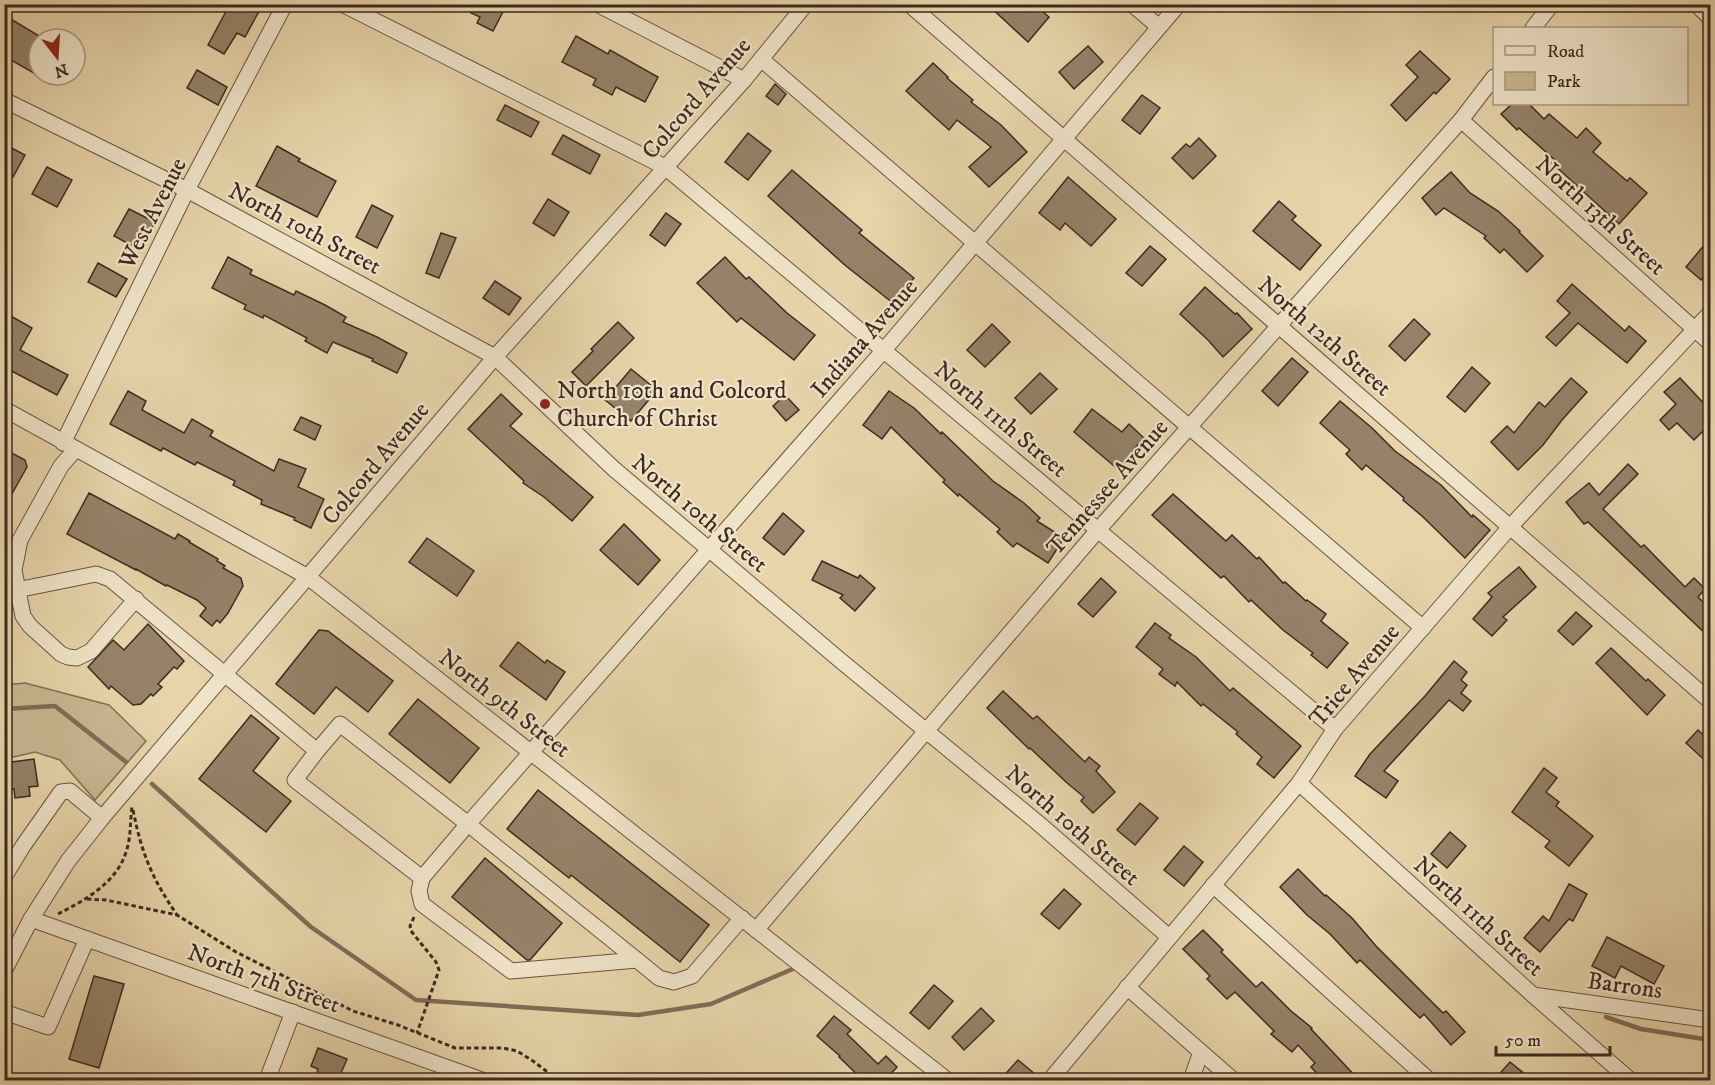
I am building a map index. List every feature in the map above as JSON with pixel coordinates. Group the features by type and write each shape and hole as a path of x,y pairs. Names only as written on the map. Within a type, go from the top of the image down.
{"street":[{"name":"West Avenue","path":"136,599 91,651 77,658 61,654 30,626 11,592 20,540 61,466 187,190 285,4"},
{"name":"North 11th Street","path":"342,4 665,167 1335,729"},
{"path":"597,4 744,80"},
{"name":"Colcord Avenue","path":"4,971 31,919 68,861 102,818 495,357 744,80 806,4"},
{"name":"North 12th Street","path":"909,4 1710,701"},
{"path":"1132,4 1159,27"},
{"name":"Indiana Avenue","path":"422,878 884,350 1179,4"},
{"path":"1534,27 1552,4"},
{"path":"1696,4 1710,18"},
{"path":"761,59 1423,628"},
{"name":"Tennessee Avenue","path":"756,930 1098,530 1461,120 1493,78"},
{"name":"North 10th Street","path":"4,100 187,190 495,357 614,470 1037,822 1168,937"},
{"name":"North 13th Street","path":"1461,120 1710,344"},
{"name":"Trice Avenue","path":"1050,1080 1299,783 1335,729 1510,526 1710,313"},
{"name":"North 9th Street","path":"4,410 308,577 947,1080"},
{"path":"11,592 96,574 110,579 317,751"},
{"path":"637,960 511,971 422,904 419,891 422,878 295,780 340,724 468,824 637,960 659,978 674,982 692,976 741,918"},
{"name":"North 11th Street","path":"1299,783 1630,1080"},
{"path":"4,878 23,846 61,792 70,791 102,818"},
{"path":"1213,885 1429,1080"},
{"name":"North 7th Street","path":"31,919 482,1080"},
{"path":"4,1012 48,1028 87,939"},
{"path":"1127,987 1233,1080"},
{"name":"Barrons","path":"1533,995 1710,1020"},
{"path":"267,1080 293,1012"},
{"path":"1191,1080 1201,1052"}],"path":[{"path":"58,915 87,899 110,880 120,868 128,848 132,805 140,842 152,874 177,915"},
{"path":"87,899 106,900 177,915 236,952 353,1011 455,1048 503,1048 517,1051 558,1080"},
{"path":"417,1033 439,966 411,931 412,921 422,904"}],"green space":[{"path":"25,683 109,705 146,741 95,800 60,760 35,752 5,759 5,685"}],"building":[{"path":"230,4 263,4 245,37 237,33 224,54 208,45"},
{"path":"476,4 507,4 493,31 477,23 480,17 471,13"},
{"path":"987,4 1034,4 1049,17 1028,42"},
{"path":"4,15 27,29 27,69 4,56"},
{"path":"576,36 608,54 610,50 658,77 645,102 616,87 612,95 593,85 596,79 562,62"},
{"path":"1088,46 1103,62 1074,89 1059,72"},
{"path":"1420,51 1450,79 1406,121 1391,105 1418,77 1406,65"},
{"path":"933,63 973,100 971,102 1001,125 1027,152 989,187 969,167 991,147 957,120 949,130 906,91"},
{"path":"197,70 227,87 218,105 187,88"},
{"path":"775,84 786,94 778,105 766,96"},
{"path":"1142,95 1160,108 1140,134 1122,120"},
{"path":"505,105 539,122 531,137 497,120"},
{"path":"1511,105 1530,105 1544,119 1549,114 1577,138 1586,128 1601,143 1593,152 1627,181 1630,178 1647,193 1619,224 1552,163 1555,160 1519,128 1517,130 1501,114"},
{"path":"748,133 771,151 748,180 725,162"},
{"path":"563,135 600,155 590,174 552,154"},
{"path":"1199,138 1216,156 1193,179 1172,158 1186,144 1190,147"},
{"path":"4,144 25,155 13,177 4,173"},
{"path":"277,146 300,159 298,161 336,181 317,217 256,186"},
{"path":"47,167 72,180 57,207 32,194"},
{"path":"792,170 862,230 859,233 914,278 893,303 846,266 768,196"},
{"path":"1451,172 1470,193 1498,211 1520,231 1543,256 1527,272 1504,249 1500,253 1484,238 1486,236 1444,208 1436,215 1422,198"},
{"path":"1068,177 1116,219 1091,246 1065,223 1060,230 1039,213"},
{"path":"548,199 569,212 554,236 533,223"},
{"path":"1279,201 1296,216 1292,220 1321,245 1300,270 1253,231"},
{"path":"372,205 393,216 377,248 356,237"},
{"path":"129,209 155,222 140,250 114,236"},
{"path":"666,213 681,224 665,246 650,235"},
{"path":"441,233 456,238 439,278 426,273"},
{"path":"1710,238 1710,269 1701,280 1686,267"},
{"path":"1150,246 1166,259 1142,286 1126,273"},
{"path":"228,257 252,270 250,274 294,295 296,291 325,305 346,317 343,322 407,353 397,373 372,361 373,359 333,342 327,353 305,341 307,338 264,315 263,318 244,309 246,305 212,288"},
{"path":"725,257 746,279 749,277 787,313 815,335 794,360 741,318 737,322 697,283"},
{"path":"98,263 127,279 116,297 88,282"},
{"path":"495,281 521,298 509,315 483,298"},
{"path":"1572,284 1625,331 1629,326 1646,341 1627,363 1578,323 1556,346 1546,337 1570,313 1557,301"},
{"path":"1205,287 1235,314 1237,313 1252,329 1223,357 1180,314"},
{"path":"9,315 32,328 20,350 68,375 57,395 4,367 4,323"},
{"path":"1414,319 1430,334 1405,361 1389,346"},
{"path":"618,322 634,338 586,386 572,372"},
{"path":"992,324 1010,342 985,367 967,350"},
{"path":"1292,358 1308,372 1278,406 1262,391"},
{"path":"1472,367 1490,383 1465,412 1447,397"},
{"path":"631,369 657,390 631,421 605,400"},
{"path":"1040,373 1057,389 1031,414 1015,398"},
{"path":"1571,378 1587,392 1543,445 1518,470 1491,442 1507,426 1514,433 1539,402 1545,407"},
{"path":"1680,378 1710,410 1710,439 1702,432 1694,440 1677,423 1669,430 1660,420 1676,404 1664,392"},
{"path":"128,391 146,401 142,410 184,433 192,419 213,431 210,436 274,471 279,459 306,469 298,487 324,499 311,528 294,520 295,518 261,504 262,500 233,485 235,481 197,462 195,465 163,448 161,451 110,424"},
{"path":"889,391 914,408 993,481 1024,503 1040,518 1037,521 1064,538 1048,563 1017,543 1013,547 997,532 1000,529 943,482 945,480 891,427 882,439 863,425"},
{"path":"501,394 522,414 510,426 593,497 572,521 544,497 523,483 524,481 468,429"},
{"path":"785,395 799,410 786,421 773,406"},
{"path":"1340,401 1395,451 1441,485 1472,517 1473,515 1490,530 1465,558 1403,500 1404,498 1366,465 1362,470 1346,454 1350,450 1320,423"},
{"path":"1092,409 1122,432 1129,424 1144,438 1134,449 1138,452 1120,471 1074,432"},
{"path":"301,417 321,426 315,440 294,430"},
{"path":"4,449 25,460 27,467 4,508"},
{"path":"1628,464 1638,474 1603,509 1641,547 1644,545 1685,587 1694,578 1705,589 1698,597 1710,609 1710,638 1588,522 1584,524 1566,502 1589,483 1599,495"},
{"path":"89,493 175,539 178,534 218,559 217,561 225,566 223,568 241,578 243,586 220,623 217,620 212,626 200,616 206,608 197,600 67,534"},
{"path":"1173,494 1226,541 1232,535 1257,559 1259,557 1283,583 1285,582 1306,601 1326,614 1321,621 1348,643 1327,668 1311,655 1313,653 1283,630 1251,600 1249,602 1224,576 1221,578 1152,515"},
{"path":"783,513 804,531 784,555 763,538"},
{"path":"624,524 660,560 638,585 600,550"},
{"path":"427,538 474,571 457,596 409,562"},
{"path":"822,561 858,578 860,575 875,588 855,611 840,598 843,595 812,580"},
{"path":"1519,567 1536,587 1503,617 1507,620 1492,636 1473,619 1492,597 1488,593"},
{"path":"1101,578 1116,592 1093,617 1078,604"},
{"path":"1576,612 1592,626 1573,645 1558,631"},
{"path":"1155,623 1171,635 1169,638 1196,657 1230,691 1233,688 1301,746 1274,778 1257,764 1262,757 1236,734 1238,732 1203,704 1201,706 1177,682 1175,686 1159,674 1163,669 1136,647"},
{"path":"148,624 184,661 177,669 174,667 158,684 162,687 153,696 151,694 141,704 133,705 111,686 109,689 88,667 113,640 124,650"},
{"path":"319,630 328,631 393,681 368,712 336,687 314,714 276,684"},
{"path":"518,642 545,663 547,660 565,672 546,700 500,666"},
{"path":"1611,648 1646,681 1648,679 1665,695 1647,715 1596,663"},
{"path":"1454,661 1467,672 1461,680 1467,685 1461,693 1471,701 1463,711 1449,700 1384,771 1398,781 1386,798 1355,776 1370,754 1425,696"},
{"path":"1003,691 1033,719 1037,716 1085,762 1089,757 1100,766 1096,771 1115,792 1093,813 1081,801 1084,797 1029,749 987,708"},
{"path":"418,699 479,748 450,783 389,734"},
{"path":"251,715 279,738 253,771 291,801 266,832 199,779"},
{"path":"1698,730 1710,741 1710,765 1686,743"},
{"path":"34,759 38,786 29,787 30,796 15,798 14,789 4,791 4,763"},
{"path":"1544,768 1557,778 1546,792 1559,802 1556,806 1593,836 1569,866 1545,847 1550,841 1512,812"},
{"path":"538,790 709,925 680,962 571,875 569,878 507,829"},
{"path":"1140,803 1158,818 1135,845 1117,830"},
{"path":"1450,832 1466,846 1447,868 1431,854"},
{"path":"1184,846 1203,862 1184,886 1164,870"},
{"path":"485,858 562,923 530,960 527,960 452,897"},
{"path":"1298,869 1325,896 1352,918 1376,946 1443,1013 1446,1011 1465,1032 1451,1045 1424,1014 1420,1018 1360,960 1357,963 1330,934 1307,915 1280,887"},
{"path":"1569,884 1587,894 1573,921 1569,919 1540,952 1524,938 1543,916 1549,921"},
{"path":"1064,889 1081,904 1059,929 1041,914"},
{"path":"1203,930 1256,987 1262,982 1312,1028 1359,1080 1323,1080 1311,1067 1315,1063 1298,1045 1292,1052 1271,1034 1274,1031 1235,992 1227,999 1207,979 1210,976 1183,949"},
{"path":"1607,937 1664,966 1654,984 1621,966 1615,978 1592,966"},
{"path":"94,976 124,984 99,1068 69,1059"},
{"path":"934,985 953,1001 929,1029 910,1013"},
{"path":"981,1008 994,1021 964,1050 952,1037"},
{"path":"834,1016 851,1030 847,1034 878,1064 886,1056 897,1067 885,1080 863,1080 817,1036"},
{"path":"318,1048 347,1059 338,1080 315,1080 318,1069 311,1066"},
{"path":"1018,1060 1035,1074 1029,1080 1000,1080"},
{"path":"1510,1062 1532,1080 1494,1080"}],"waterway":[{"path":"4,709 55,706 126,762"},
{"path":"152,784 311,927 416,1000 638,1015 711,1004 795,968"},
{"path":"1606,1017 1641,1029 1710,1040"}],"place":[{"name":"North 10th and Colcord Church of Christ","path":"545,404"}]}
